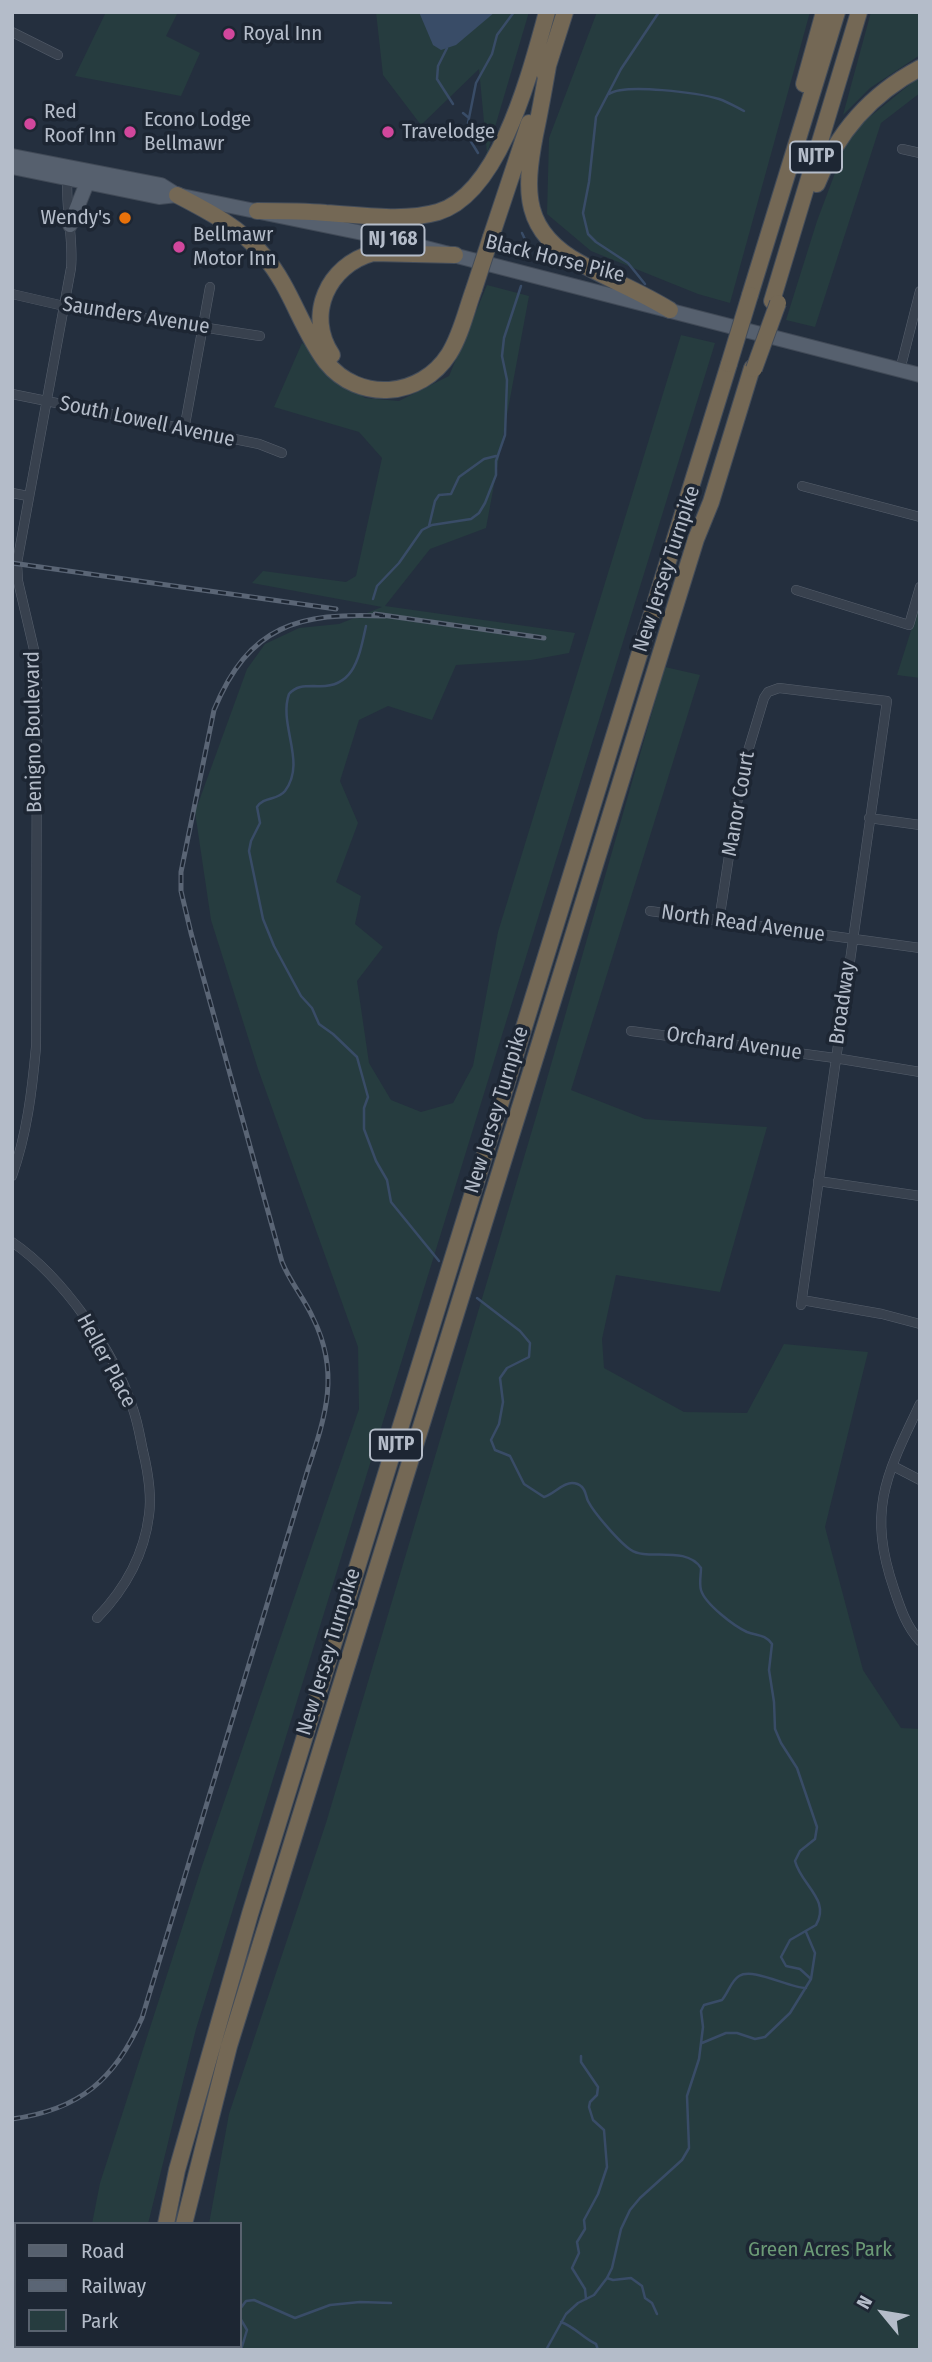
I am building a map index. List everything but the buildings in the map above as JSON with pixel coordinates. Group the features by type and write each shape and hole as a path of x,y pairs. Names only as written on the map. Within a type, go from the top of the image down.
{"highway":[{"path":"257,211 395,216 430,213 458,203 483,176 512,123 547,12"},
{"path":"177,195 226,223 262,254 282,282 321,355 336,372 359,386 375,390 400,390 416,384 430,375 454,346 470,288 565,12"},
{"path":"750,295 777,180 824,12"},
{"name":"New Jersey Turnpike","path":"166,2222 177,2170 250,1914 837,12"},
{"name":"New Jersey Turnpike","path":"185,2222 229,2046 665,639 775,302 859,12"},
{"path":"488,236 528,107 535,52"},
{"path":"548,66 528,174 528,195 535,220 545,236 567,255 670,310"},
{"path":"775,302 814,190 836,144 873,99 891,84 920,68"},
{"path":"455,256 373,253 353,261 337,274 326,290 320,320 324,340 334,358 355,375 378,382 404,379 429,365 442,350 470,288"}],"main road":[{"name":"Black Horse Pike","path":"12,156 68,173 87,183 159,197 177,195 387,238 920,375"},
{"name":"Black Horse Pike","path":"12,167 161,185 177,195"},
{"path":"70,225 87,183"}],"street":[{"path":"12,32 58,55"},
{"path":"902,149 920,153"},
{"name":"Benigno Boulevard","path":"12,1176 20,1153 31,1101 36,1047 37,685 35,654 18,582 17,563 72,256 67,206 68,173"},
{"path":"184,430 210,288"},
{"path":"900,370 920,291"},
{"name":"Saunders Avenue","path":"12,294 64,306 260,336"},
{"name":"South Lowell Avenue","path":"12,394 259,444 282,453"},
{"path":"802,486 920,517"},
{"path":"12,493 28,496"},
{"path":"796,590 909,625 920,587"},
{"name":"Broadway","path":"770,692 779,688 887,701 801,1302 882,1314 920,1324"},
{"name":"Manor Court","path":"719,921 742,771 764,698 770,692"},
{"path":"869,818 920,825"},
{"name":"North Read Avenue","path":"650,911 920,948"},
{"name":"Orchard Avenue","path":"631,1031 920,1072"},
{"path":"818,1181 920,1196"},
{"name":"Heller Place","path":"12,1242 53,1278 73,1300 98,1338 121,1380 136,1422 147,1468 150,1493 144,1540 133,1570 117,1597 97,1618"},
{"path":"920,1404 893,1466 881,1503 880,1527 885,1562 902,1613 920,1641"},
{"path":"893,1466 920,1480"}],"green space":[{"path":"106,12 178,12 166,36 200,53 181,96 75,76"},
{"path":"376,12 529,12 487,154 479,69 421,125 383,75"},
{"path":"597,12 810,12 730,303 698,294 591,251 547,214 549,138"},
{"path":"871,12 920,12 920,55 870,88 843,115"},
{"path":"920,76 920,93 881,123 815,327 786,320 817,221 850,133"},
{"path":"487,285 529,296 486,528 430,549 385,606 575,633 569,653 531,660 456,665 432,720 388,706 359,720 340,781 358,823 336,882 361,896 355,924 383,947 357,981 369,1063 391,1100 421,1112 453,1103 473,1066 498,932 681,335 715,343 196,2029 148,2222 92,2222 100,2183 202,1866 359,1409 358,1347 258,1069 211,920 195,812 247,669 265,644 299,628 339,624 382,607 252,583 263,571 346,582 356,576 382,458 359,432 274,407 302,343 365,398 399,401 449,376"},
{"path":"920,602 920,678 897,675"},
{"name":"Green Acres Park","path":"665,667 700,675 571,1090 645,1119 767,1127 720,1292 616,1275 602,1339 604,1368 684,1412 747,1413 784,1344 868,1352 825,1527 863,1670 901,1728 920,1729 920,2350 180,2350 242,2348 242,2222 209,2222 229,2114 326,1823 536,1117"}],"water":[{"path":"419,12 495,12 456,45 441,50 433,45"}],"waterway":[{"path":"478,153 470,140 468,123 476,83 492,54 497,35 514,12"},
{"path":"645,284 628,263 588,234 583,213 596,117 621,69 659,12"},
{"path":"447,48 438,66 437,79 453,104"},
{"path":"609,94 630,89 696,94 719,99 744,111"},
{"path":"463,113 469,118"},
{"path":"522,233 529,248 529,259"},
{"path":"373,599 377,586 399,563 422,530 432,525 471,519 485,503 496,475 496,461 505,435 507,380 502,356 504,338 521,286"},
{"path":"429,526 439,495 451,494 459,477 484,459 496,456"},
{"path":"366,626 357,660 346,677 327,686 300,687 289,694 287,718 293,756 291,780 282,794 263,801 257,807 260,823 249,851 263,919 274,946 319,1024 357,1057 368,1097 364,1108 364,1129 376,1161 387,1180 391,1202 439,1261"},
{"path":"477,1298 520,1331 530,1343 529,1357 507,1368 500,1378 503,1402 499,1424 491,1440 495,1450 510,1456 524,1484 544,1497 568,1483 580,1485 601,1520 631,1550 638,1553 676,1555 694,1561 701,1568 701,1590 714,1608 741,1629 764,1637 772,1644 769,1670 775,1729 797,1768 817,1827 815,1839 800,1851 795,1861 820,1908 816,1925 790,1940 781,1957 786,1966 800,1969 811,1979"},
{"path":"702,2043 726,2033 737,2033 755,2039 765,2037 790,2013 811,1979 815,1953 806,1932"},
{"path":"546,2350 566,2314 578,2303 594,2295 607,2278 621,2229 630,2210 682,2160 689,2148 687,2096 699,2059 703,2027 701,2011 704,2005 722,2000 734,1981 745,1974 806,1988"},
{"path":"581,2056 581,2062 598,2087 597,2095 589,2107 593,2120 604,2130 607,2167 598,2194 584,2220 585,2229 577,2242 579,2253 572,2268 585,2289 586,2299"},
{"path":"607,2278 631,2278 642,2286 645,2298 652,2303 657,2314"},
{"path":"242,2306 246,2301 254,2300 295,2318 330,2305 391,2303"},
{"path":"242,2321 247,2330 242,2347"},
{"path":"561,2322 596,2344 598,2350"},
{"path":"183,2349 188,2348"}],"railway":[{"path":"12,563 336,609"},
{"path":"375,614 544,638"},
{"path":"12,2119 57,2108 92,2088 120,2059 142,2018 325,1412 328,1375 321,1338 282,1262 181,891 181,872 214,710 228,681 243,659 261,642 280,630 327,617 385,616"}],"place":[{"name":"Royal Inn","path":"229,34"},
{"name":"Red Roof Inn","path":"30,124"},
{"name":"Econo Lodge Bellmawr","path":"130,132"},
{"name":"Travelodge","path":"388,132"},
{"name":"Wendy's","path":"125,218"},
{"name":"Bellmawr Motor Inn","path":"179,247"}]}
